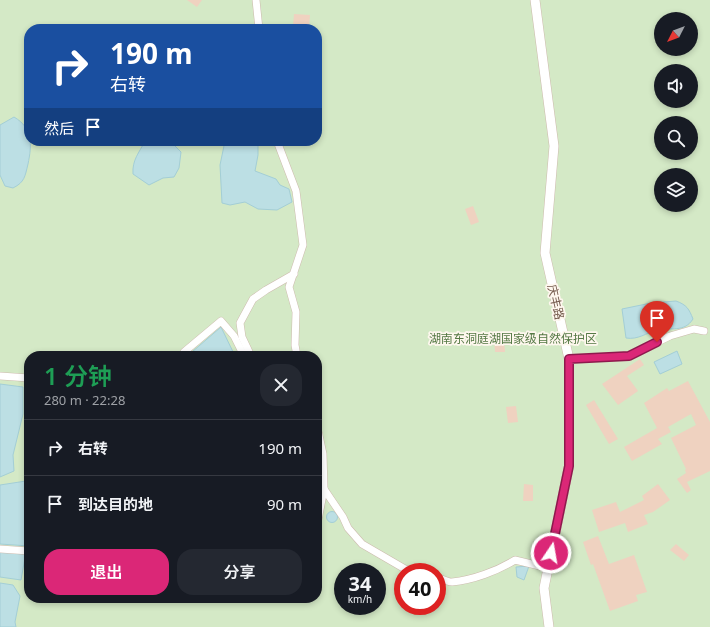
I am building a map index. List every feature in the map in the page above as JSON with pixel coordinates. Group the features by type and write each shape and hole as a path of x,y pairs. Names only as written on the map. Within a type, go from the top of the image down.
{"street":[{"path":"256,0 258,24"},
{"name":"庆丰路","path":"535,0 554,146 545,253 569,359 569,466 544,588 548,627"},
{"path":"279,146 296,191 303,245 289,287 296,312 296,351"},
{"path":"249,351 242,337 240,323 253,299 294,274"},
{"path":"185,351 221,321 234,336 242,351"},
{"path":"569,359 629,356 670,336 694,329 704,331"},
{"path":"0,376 24,378"},
{"path":"322,449 324,489 322,499"},
{"path":"324,489 343,517 348,528 362,544 395,563"},
{"path":"0,549 24,551"},
{"path":"446,580 451,582 501,568 514,560 548,568"}],"green space":[{"name":"湖南东洞庭湖国家级自然保护区","path":"0,0 710,0 710,627 0,627"}],"water":[{"path":"14,117 20,121 24,125 24,146 30,146 25,175 22,181 13,188 5,186 0,175 0,125"},
{"path":"142,146 175,146 181,152 179,168 174,177 163,178 149,185 133,174 138,153"},
{"path":"224,146 258,146 255,171 276,179 280,185 289,189 292,202 277,210 258,209 245,202 230,205 222,203 220,165"},
{"path":"676,301 683,304 689,310 693,319 686,326 677,329 657,330 638,337 626,338 622,309 651,303"},
{"path":"221,327 233,351 193,351"},
{"path":"677,351 682,364 660,374 654,362"},
{"path":"0,384 23,387 23,414 13,455 14,471 0,477"},
{"path":"24,481 24,546 0,544 0,485"},
{"path":"332,511 336,513 338,517 336,521 332,523 328,521 326,517 328,513"},
{"path":"0,551 24,552 21,580 0,577"},
{"path":"529,566 524,580 517,577 516,567"},
{"path":"0,583 13,585 20,596 15,622 16,627 0,627"}],"building":[{"path":"187,0 202,0 197,7"},
{"path":"294,14 310,15 309,24 293,24"},
{"path":"473,206 479,222 471,225 465,209"},
{"path":"494,338 504,338 505,352 495,352"},
{"path":"640,359 644,365 627,376 638,391 618,405 602,384"},
{"path":"688,381 710,422 710,471 687,482 691,490 687,493 677,479 686,473 686,469 671,438 696,425 691,414 668,427 671,432 658,439 662,444 632,461 624,447 657,428 644,403 667,388 669,391"},
{"path":"594,400 618,439 609,444 586,405"},
{"path":"516,406 518,422 508,423 506,407"},
{"path":"524,484 533,485 533,501 523,501"},
{"path":"658,484 670,500 653,512 644,515 648,524 628,532 625,523 599,532 592,510 616,502 620,512 644,500 642,496"},
{"path":"598,536 609,564 634,555 647,592 636,595 638,601 610,611 593,564 591,565 583,542"},
{"path":"676,544 689,555 684,561 670,550"}],"route":[{"path":"551,553 569,466 569,359 629,356 657,342"}]}
